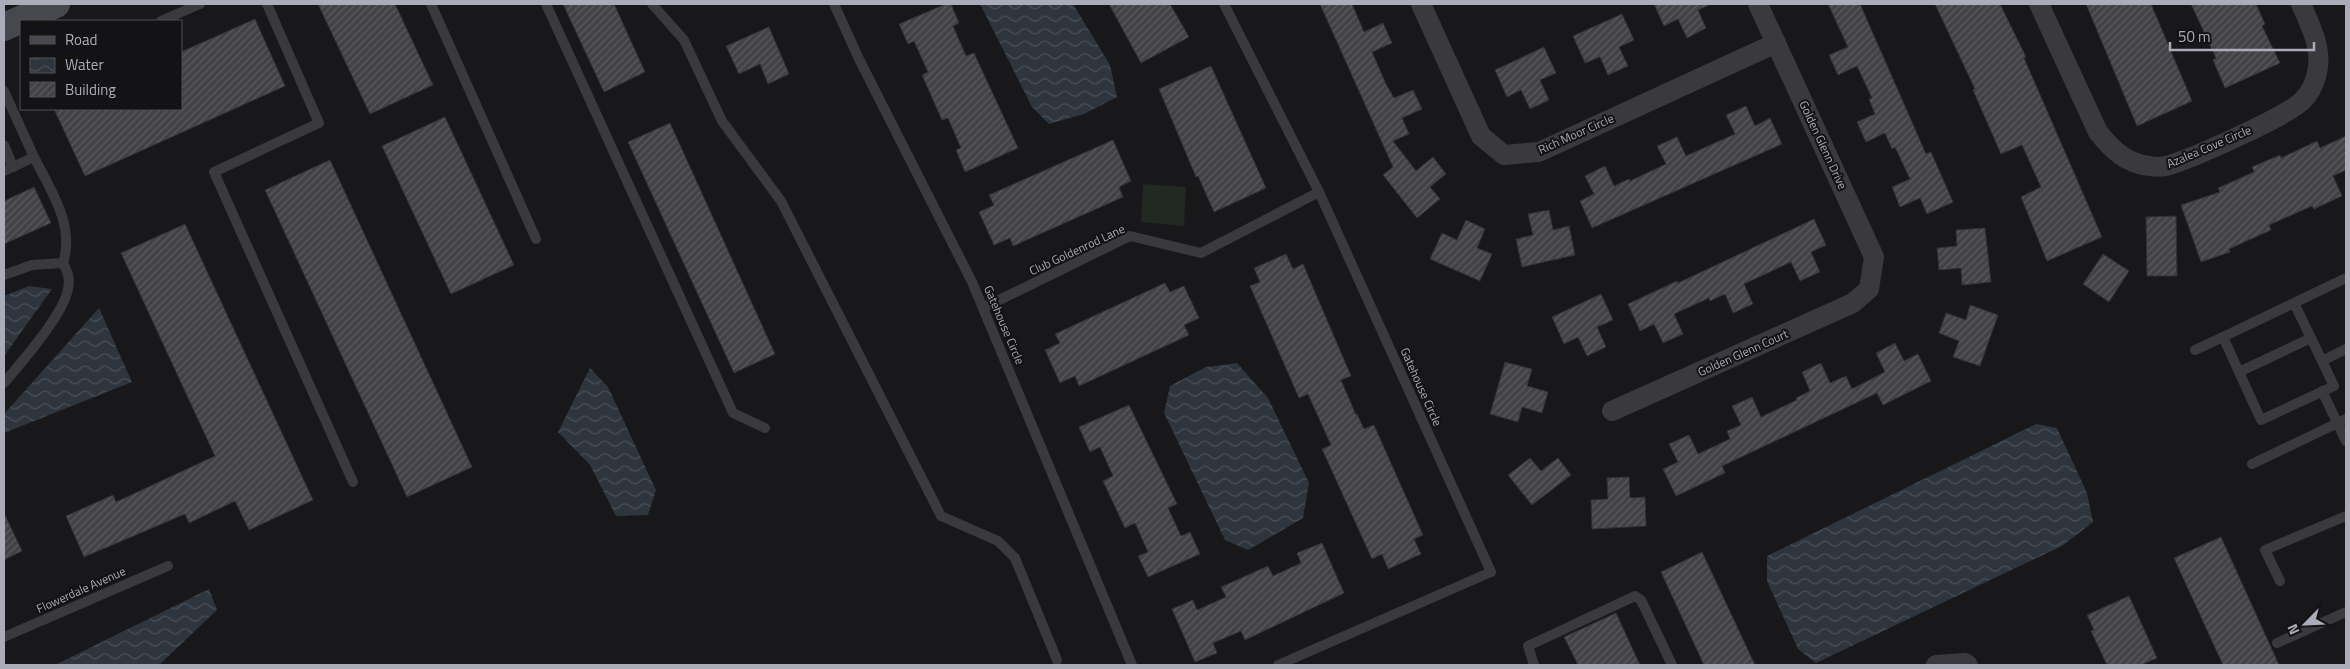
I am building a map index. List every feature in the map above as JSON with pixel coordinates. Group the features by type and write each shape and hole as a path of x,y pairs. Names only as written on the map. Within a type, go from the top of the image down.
{"main road":[{"path":"4,27 56,4"}],"street":[{"name":"Rich Moor Circle","path":"1421,4 1482,136 1504,155 1539,152 1776,43"},
{"name":"Golden Glenn Drive","path":"1758,4 1874,257 1869,289"},
{"name":"Azalea Cove Circle","path":"2039,4 2102,137 2114,150 2132,162 2163,167 2187,159 2287,113 2303,100 2316,77 2319,56 2315,35 2301,4"},
{"name":"Golden Glenn Court","path":"1612,411 1853,303 1869,289"},
{"path":"1936,665 1965,663 1968,665"}],"lane":[{"path":"163,20 200,4"},
{"path":"267,4 319,123 214,172 354,482"},
{"path":"431,4 536,239"},
{"path":"546,4 733,412 765,428"},
{"path":"652,4 684,40 722,121 781,201 941,516 998,541 1016,558 1057,660"},
{"name":"Gatehouse Circle","path":"834,4 983,308 1132,665"},
{"name":"Gatehouse Circle","path":"1224,4 1319,192 1491,572 1278,665"},
{"path":"4,91 55,199 67,230 66,254 62,263"},
{"path":"4,145 8,169 34,157"},
{"name":"Club Goldenrod Lane","path":"983,308 1130,236 1201,253 1319,192"},
{"path":"4,275 32,265 62,263"},
{"path":"4,383 60,310 68,292 69,280 68,272 62,263"},
{"path":"2195,350 2346,278"},
{"path":"2222,337 2261,420 2334,386 2294,303"},
{"path":"2239,372 2311,338"},
{"path":"2322,361 2346,349"},
{"path":"2322,391 2342,421 2346,442"},
{"path":"2252,464 2342,421"},
{"path":"2280,581 2265,550 2346,516"},
{"name":"Flowerdale Avenue","path":"4,637 168,566"},
{"path":"1534,665 1528,646 1635,596 1641,600 1672,665"},
{"path":"2277,643 2346,612"}],"shaded area":[{"path":"1143,184 1186,187 1184,226 1141,222"}],"water":[{"path":"980,4 1073,4 1110,65 1117,97 1084,114 1049,124 1032,107"},
{"path":"29,286 52,289 4,356 4,296"},
{"path":"99,308 132,382 4,433 4,414"},
{"path":"1237,363 1268,398 1309,483 1303,518 1248,550 1225,540 1164,413 1170,386 1206,367"},
{"path":"590,368 608,387 656,490 648,515 616,516 590,465 558,432"},
{"path":"2036,424 2057,428 2087,493 2093,522 2062,546 1816,663 1798,649 1767,581 1767,556"},
{"path":"209,589 217,610 159,665 55,665"}],"building":[{"path":"318,4 395,4 433,85 370,114"},
{"path":"563,4 614,4 645,72 604,92"},
{"path":"946,4 951,4 959,23 953,26 966,56 974,53 1018,148 965,172 956,150 961,148 948,118 942,120 922,75 928,72 914,41 908,44 899,24"},
{"path":"1109,4 1170,4 1189,37 1141,63"},
{"path":"1320,4 1352,4 1364,32 1383,23 1392,43 1372,52 1386,84 1394,98 1413,90 1422,109 1402,118 1409,134 1393,141 1416,171 1433,157 1446,174 1430,187 1440,199 1417,218 1383,175 1393,167"},
{"path":"1654,4 1711,4 1698,10 1706,28 1687,38 1678,19 1664,26"},
{"path":"1828,4 1860,4 1926,154 1931,152 1953,202 1927,214 1920,198 1900,207 1892,187 1910,179 1895,147 1892,149 1885,133 1866,142 1857,122 1875,114 1869,99 1872,98 1857,66 1838,75 1829,55 1848,47"},
{"path":"1935,4 2000,4 2026,57 2024,58 2102,237 2047,261 2021,197 2041,187 2022,145 2001,154 1973,90 1975,89"},
{"path":"2086,4 2151,4 2192,101 2137,126"},
{"path":"2191,4 2256,4 2265,24 2262,26 2280,63 2225,88 2213,60 2216,58"},
{"path":"1622,14 1634,40 1619,47 1628,66 1608,75 1600,57 1585,63 1573,36"},
{"path":"255,19 285,86 85,176 54,110 182,110 182,52"},
{"path":"769,27 789,74 768,84 760,64 739,74 726,46"},
{"path":"1544,47 1556,73 1540,80 1549,100 1530,109 1521,90 1507,97 1495,70"},
{"path":"1211,66 1266,188 1214,212 1198,176 1196,177 1159,89"},
{"path":"1746,106 1755,126 1770,118 1782,144 1592,228 1580,201 1594,194 1585,176 1605,166 1614,186 1629,179 1630,181 1666,164 1657,146 1677,137 1686,156 1735,134 1726,115"},
{"path":"445,117 514,265 451,294 382,146"},
{"path":"670,123 775,354 734,373 628,142"},
{"path":"2346,136 2346,170 2333,176 2342,196 2314,209 2312,206 2269,225 2271,230 2229,249 2230,252 2201,262 2181,205 2220,192 2218,188 2254,172 2252,167 2280,155 2281,158 2317,141 2320,148"},
{"path":"1113,140 1131,181 1119,187 1123,197 1013,246 1010,238 994,245 979,212 994,205 989,195"},
{"path":"330,160 472,467 407,497 265,190"},
{"path":"34,187 51,223 4,244 4,201"},
{"path":"1549,210 1553,230 1569,226 1575,255 1522,267 1516,239 1533,235 1528,214"},
{"path":"2176,216 2177,276 2147,276 2146,217"},
{"path":"1814,219 1826,245 1811,252 1820,272 1800,281 1791,262 1744,284 1753,304 1733,313 1725,294 1710,301 1709,298 1674,314 1683,334 1663,343 1654,324 1640,331 1628,304 1677,281 1678,283"},
{"path":"1466,220 1485,229 1477,248 1492,254 1480,281 1430,259 1442,233 1457,240"},
{"path":"185,224 313,500 249,530 235,501 189,523 185,514 84,557 66,516 113,495 116,502 215,456 121,253"},
{"path":"1985,228 1991,282 1962,285 1961,268 1939,270 1937,248 1957,246 1956,230"},
{"path":"1286,254 1293,269 1303,264 1351,376 1341,380 1356,415 1364,429 1374,425 1423,535 1414,539 1421,554 1388,569 1382,554 1372,559 1322,449 1331,445 1308,394 1299,398 1250,286 1260,282 1254,268"},
{"path":"2103,254 2129,271 2109,302 2083,284"},
{"path":"1165,283 1170,292 1184,286 1199,318 1184,325 1189,335 1079,386 1075,376 1060,383 1045,350 1060,343 1055,334"},
{"path":"1601,294 1613,320 1597,327 1606,347 1587,356 1578,337 1564,344 1552,317"},
{"path":"1970,305 1998,315 1980,366 1953,357 1959,341 1939,333 1946,313 1966,320"},
{"path":"1895,343 1904,361 1918,354 1931,381 1883,405 1877,393 1722,466 1725,473 1676,496 1663,469 1678,462 1669,444 1689,435 1698,454 1730,439 1727,431 1741,425 1732,406 1752,397 1761,417 1797,400 1796,398 1810,391 1802,372 1821,363 1830,383 1846,376 1852,389 1885,372 1876,353"},
{"path":"1505,362 1532,369 1527,386 1548,392 1542,413 1522,407 1518,422 1490,414"},
{"path":"1129,405 1177,504 1168,508 1181,536 1190,532 1200,554 1148,577 1138,556 1148,552 1135,523 1125,528 1103,481 1113,476 1100,447 1090,452 1079,427"},
{"path":"1530,458 1541,471 1558,458 1571,475 1532,505 1508,475"},
{"path":"1629,477 1630,498 1645,497 1646,526 1592,529 1591,500 1608,499 1607,478"},
{"path":"4,513 22,551 4,560"},
{"path":"2221,537 2279,665 2223,665 2174,558"},
{"path":"1322,543 1344,593 1245,640 1241,631 1213,643 1217,653 1195,662 1172,609 1193,600 1197,610 1226,597 1221,587 1268,566 1273,576 1301,563 1297,553"},
{"path":"1702,552 1755,665 1704,665 1661,572"},
{"path":"2129,596 2157,658 2141,665 2107,665 2091,631 2094,630 2087,615"},
{"path":"1616,613 1640,665 1578,665 1564,637"}]}
